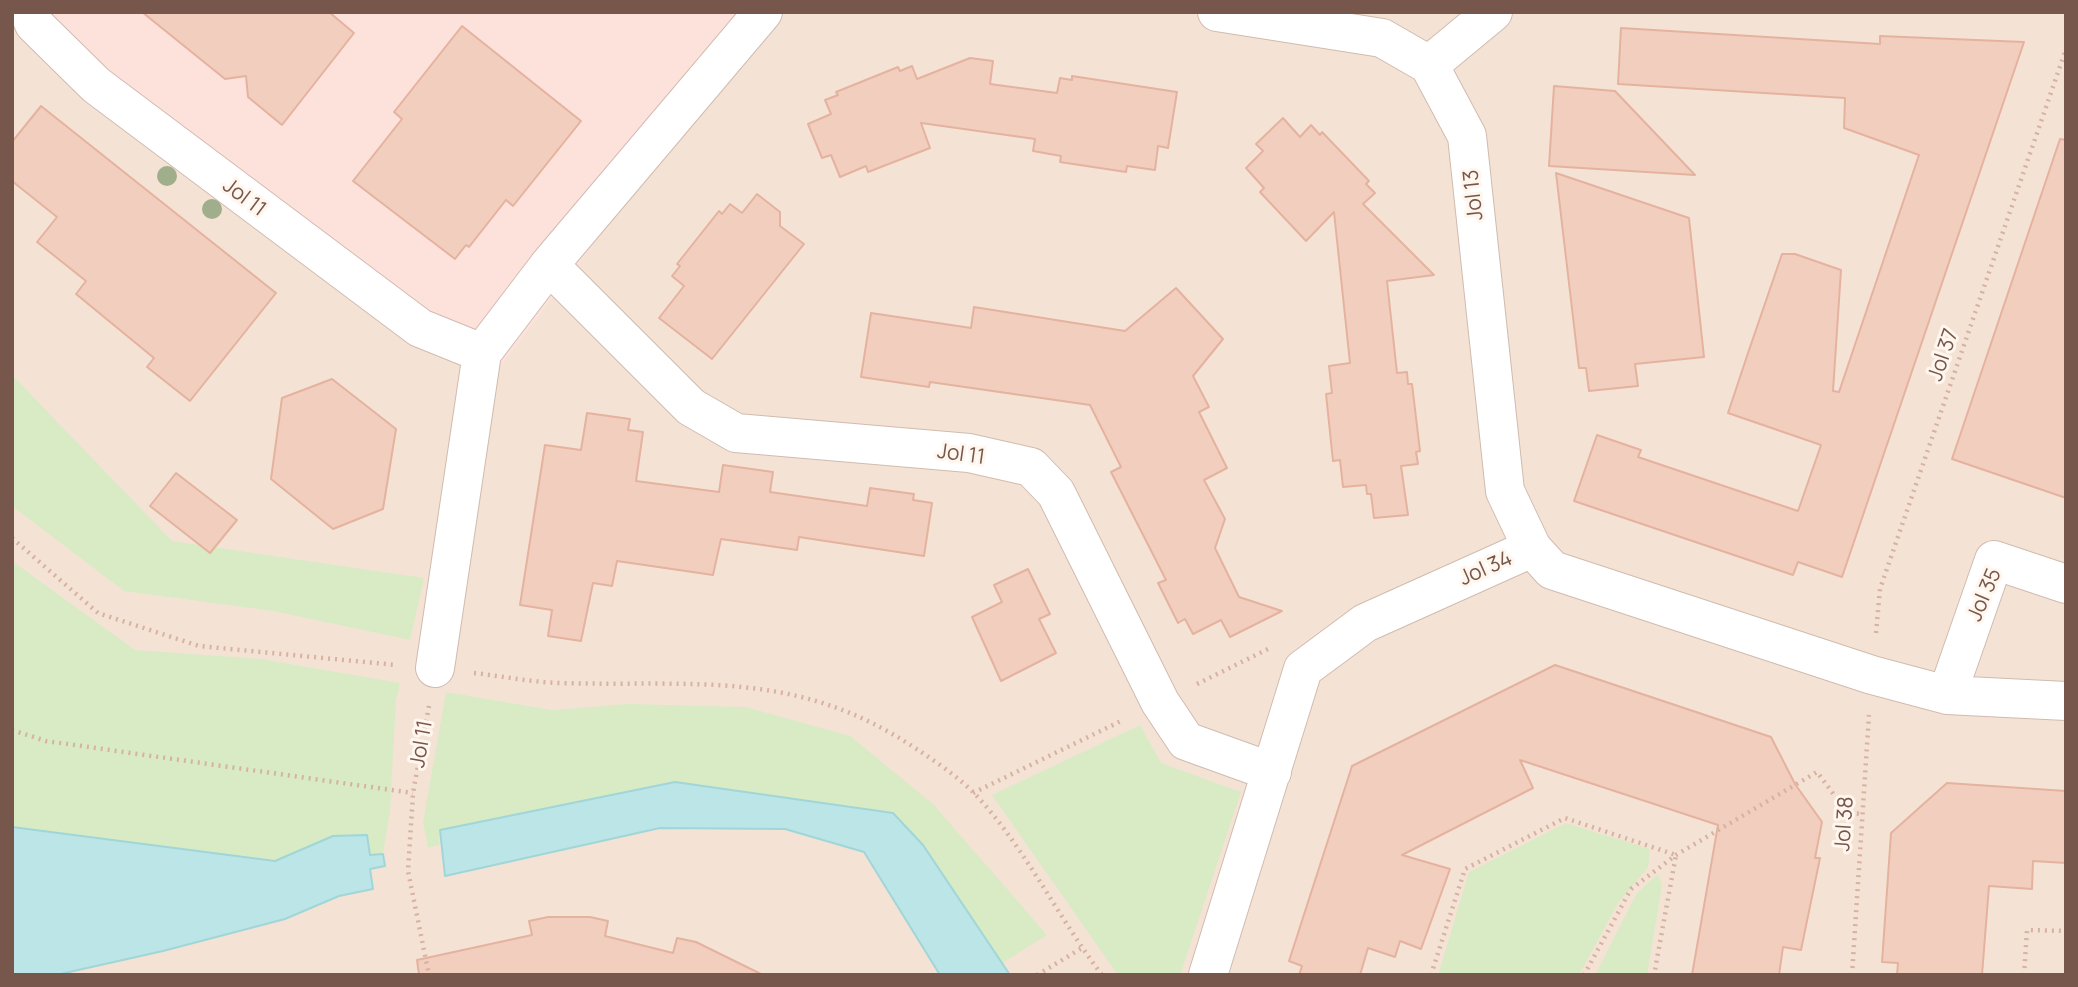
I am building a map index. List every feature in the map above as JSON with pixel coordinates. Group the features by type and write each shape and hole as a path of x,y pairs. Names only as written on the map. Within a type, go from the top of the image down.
{"street":[{"name":"Jol 11","path":"29,12 34,24 96,85 184,153 420,328 482,353"},
{"path":"435,668 482,353 550,265 763,12"},
{"path":"1217,12 1382,38 1429,65 1493,12"},
{"name":"Jol 13","path":"1429,65 1467,136 1505,491 1532,548"},
{"name":"Jol 11","path":"550,265 691,407 736,433 970,453 1031,467 1056,493 1160,702 1186,741 1272,772"},
{"name":"Jol 34","path":"1208,975 1303,669 1365,623 1532,548 1552,570 1872,675 1948,695 2066,701"},
{"name":"Jol 35","path":"1948,695 1994,560 2066,584"}],"path":[{"name":"Jol 37","path":"1872,675 1880,589 2066,49"},
{"path":"12,538 98,613 199,646 435,668 555,683 736,685 783,691 832,704 892,732 973,793 1024,856 1102,975"},
{"name":"Jol 11","path":"429,975 408,871 408,845 413,793 435,668"},
{"name":"Jol 38","path":"1853,975 1861,814 1872,675"},
{"path":"12,730 46,741 413,793"},
{"path":"1584,975 1632,889 1676,855 1817,772 1847,812 1861,814"},
{"path":"1431,975 1465,869 1565,818 1676,855"},
{"path":"1654,975 1676,855"},
{"path":"2024,975 2027,930 2066,931"},
{"path":"1038,975 1082,948"}],"shaded area":[{"path":"12,12 2066,12 2066,975 12,975"},
{"path":"24,12 770,12 500,367 413,326"}],"green space":[{"path":"12,375 172,541 424,578 410,640 273,611 124,591 12,506"},
{"path":"12,561 135,650 261,659 400,683 396,700 390,811 383,854 371,855 367,835 333,837 275,861 12,827"},
{"path":"446,692 552,710 628,704 746,707 850,736 933,804 1047,935 1002,963 923,845 892,813 440,830 439,845 428,848 423,822"},
{"path":"1140,725 1161,763 1241,792 1180,975 1118,975 992,795"},
{"path":"1566,823 1650,849 1648,867 1618,903 1579,975 1438,975 1469,872"},
{"path":"1658,874 1662,885 1647,975 1595,975 1637,893"}],"water":[{"path":"675,782 893,813 923,845 1010,975 940,975 864,852 785,829 660,828 445,876 440,830"},
{"path":"12,827 275,861 333,836 367,835 370,855 383,854 385,866 370,869 373,889 339,896 285,919 163,951 56,975 12,975"}],"building":[{"path":"142,12 329,12 354,33 282,125 248,97 246,76 225,79"},
{"path":"462,26 581,121 513,206 506,200 469,247 466,245 455,259 353,181 402,119 394,112"},
{"path":"1621,28 1880,44 1880,36 2024,42 1842,577 1798,562 1793,575 1574,501 1597,435 1641,450 1638,457 1798,511 1821,445 1728,413 1748,353 1782,254 1795,254 1841,270 1833,391 1839,392 1919,155 1844,128 1845,98 1618,84"},
{"path":"970,58 993,61 990,84 1057,93 1060,78 1072,80 1072,76 1177,92 1168,148 1158,146 1155,170 1127,166 1126,172 1060,162 1061,156 1033,151 1035,139 921,123 930,148 868,172 866,166 840,177 831,155 822,158 808,124 831,114 825,100 838,95 836,92 898,67 900,71 912,66 917,79"},
{"path":"1554,86 1615,91 1695,175 1549,166"},
{"path":"41,106 276,293 190,401 147,367 154,358 76,294 86,281 37,242 57,217 12,181 12,142"},
{"path":"1283,118 1300,137 1311,125 1320,135 1322,132 1369,181 1366,184 1375,193 1363,204 1434,275 1387,281 1397,373 1407,372 1408,384 1412,384 1420,451 1416,452 1418,464 1401,466 1408,515 1374,518 1371,494 1367,494 1366,485 1343,487 1340,460 1333,461 1326,394 1332,393 1329,366 1350,363 1334,212 1306,241 1260,192 1264,188 1246,168 1263,151 1256,144"},
{"path":"2060,139 2066,140 2066,498 1952,459"},
{"path":"1556,173 1689,218 1704,357 1635,364 1638,386 1589,391 1586,368 1579,368"},
{"path":"757,194 780,212 780,226 804,244 712,359 659,318 684,286 672,276 680,266 677,264 719,211 722,214 730,204 742,213"},
{"path":"1176,288 1223,339 1193,376 1209,407 1199,412 1227,468 1204,480 1225,519 1215,548 1239,597 1282,611 1230,637 1221,620 1193,634 1185,619 1178,623 1158,583 1166,580 1111,472 1121,467 1090,405 930,382 929,387 861,377 871,313 971,328 974,307 1125,331"},
{"path":"332,379 396,429 383,509 333,529 271,479 282,398"},
{"path":"587,413 630,419 628,430 643,432 636,481 719,492 723,465 773,472 770,492 867,506 870,488 914,494 913,500 932,503 924,556 799,537 797,550 721,539 713,575 617,561 612,586 593,583 581,641 548,636 552,610 520,605 545,445 581,450"},
{"path":"176,473 237,520 210,553 150,506"},
{"path":"1028,569 1050,614 1039,619 1056,653 1001,681 972,617 1002,602 994,585"},
{"path":"1555,665 1771,737 1795,784 1822,822 1815,858 1820,858 1801,950 1783,947 1779,975 1692,975 1718,825 1520,760 1533,788 1402,855 1450,869 1421,949 1400,941 1395,957 1368,948 1360,975 1299,975 1302,966 1289,961 1352,766"},
{"path":"1947,783 2066,791 2066,863 2033,861 2032,889 1989,886 1982,975 1897,975 1898,963 1882,962 1891,833"},
{"path":"548,917 590,917 608,921 605,936 673,953 677,938 696,942 763,975 419,975 417,960 532,935 529,921"}]}
